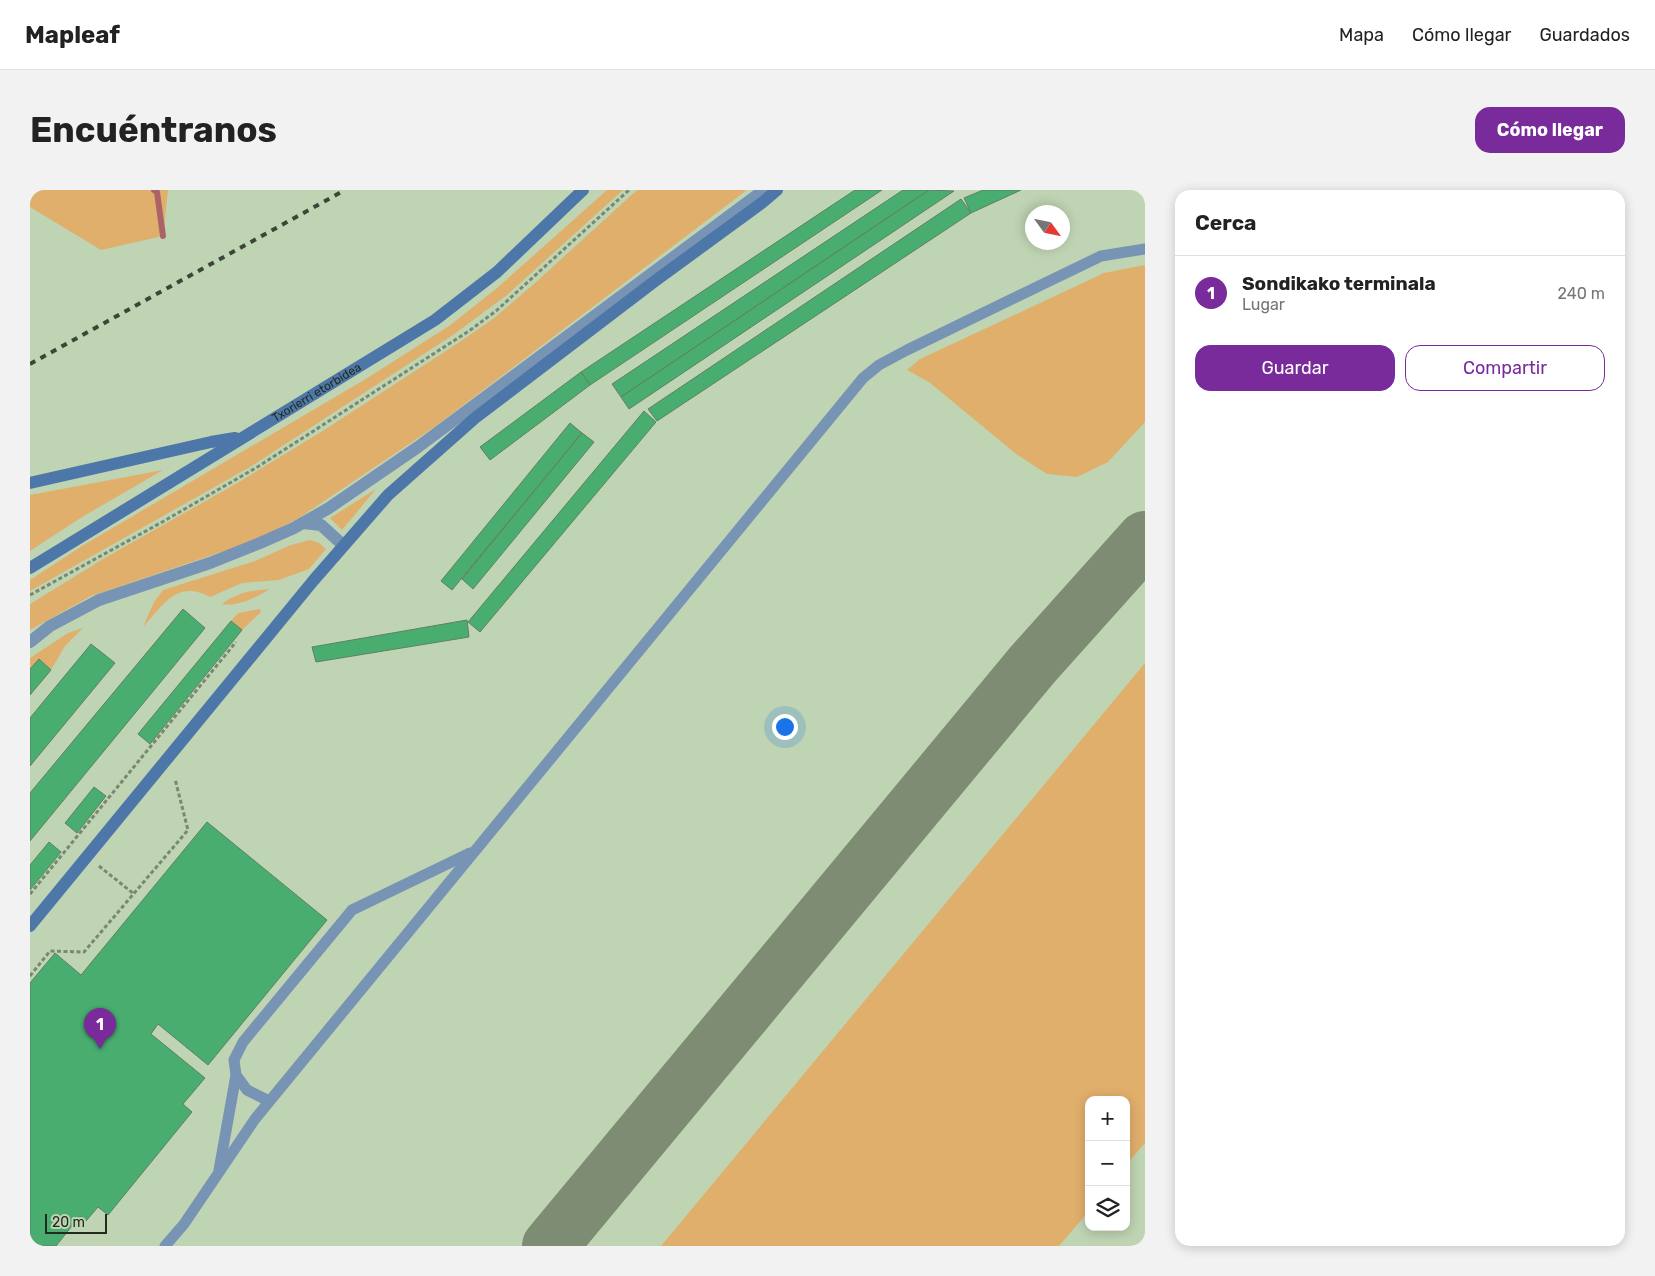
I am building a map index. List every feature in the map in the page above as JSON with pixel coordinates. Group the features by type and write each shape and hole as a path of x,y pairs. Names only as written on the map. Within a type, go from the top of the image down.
{"street":[{"name":"Txorierri etorbidea","path":"30,568 435,320 497,272 583,190"},
{"path":"30,642 50,626 99,600 210,563 260,543 329,508 418,448 764,190"},
{"path":"30,926 344,545 388,495 475,418 777,190"},
{"path":"30,483 211,442 243,437"},
{"path":"302,523 321,526 344,545"}],"lane":[{"path":"165,1246 184,1224 269,1101 863,378 879,365 907,350 1102,256 1145,249"},
{"path":"218,1174 236,1075 234,1060 244,1042 352,910 474,852"},
{"path":"236,1075 247,1090 269,1101"}],"path":[{"path":"30,596 259,466 470,331 496,311 629,190"},
{"path":"30,894 236,642"},
{"path":"30,976 50,951 84,952 188,830 175,779"},
{"path":"71,844 134,894"}],"shaded area":[{"path":"30,190 168,190 163,236 101,250 30,207"},
{"path":"607,190 623,190 507,295 453,335 250,467 30,591 30,580 82,546 364,380 449,326 497,288"},
{"path":"637,190 747,190 433,428 299,518 257,540 91,596 30,630 30,604 103,559 239,482 321,432 455,345 493,319"},
{"path":"1145,265 1145,422 1108,462 1077,477 1047,474 1016,454 929,382 907,370 920,359 1104,273"},
{"path":"163,470 82,517 30,551 30,495"},
{"path":"376,489 342,530 330,518"},
{"path":"310,540 319,543 326,549 309,569 279,580 242,583 210,597 198,592 188,591 180,593 164,603 143,627 154,602 163,590 255,561 291,545"},
{"path":"270,589 240,603 222,604 233,597 245,593"},
{"path":"260,609 261,612 242,630 231,621 238,613"},
{"path":"83,628 65,646 51,670 39,659 30,669 30,658 68,633"},
{"path":"1145,663 1145,1143 1130,1160 1130,1096 1085,1096 1085,1216 1059,1246 661,1246"}],"building":[{"path":"855,190 882,190 590,385 581,372"},
{"path":"903,190 929,190 621,397 612,384"},
{"path":"929,190 954,191 629,409 621,397"},
{"path":"983,190 1021,190 971,213 964,198"},
{"path":"961,199 971,213 657,421 648,409"},
{"path":"581,372 590,385 490,460 480,447"},
{"path":"644,411 656,422 480,632 468,622"},
{"path":"570,423 582,433 452,590 441,581"},
{"path":"582,433 594,442 473,589 462,579"},
{"path":"183,609 205,628 30,841 30,793"},
{"path":"467,620 469,637 316,662 312,647"},
{"path":"231,621 242,630 150,744 138,734"},
{"path":"91,644 115,663 30,766 30,718"},
{"path":"39,659 51,670 30,695 30,669"},
{"path":"94,787 106,796 77,833 65,823"},
{"path":"207,822 327,920 208,1065 158,1024 151,1034 205,1078 183,1104 192,1112 108,1215 98,1207 86,1221 80,1216 56,1246 30,1246 30,983 55,953 81,975"},
{"path":"49,842 61,852 30,890 30,865"}],"waterway":[{"path":"154,190 157,192 163,236"}],"taxiway":[{"path":"550,1246 1033,664 1145,539"}],"railway":[{"path":"30,364 345,190"}],"place":[{"name":"Sondikako terminala","path":"100,1049"}]}
